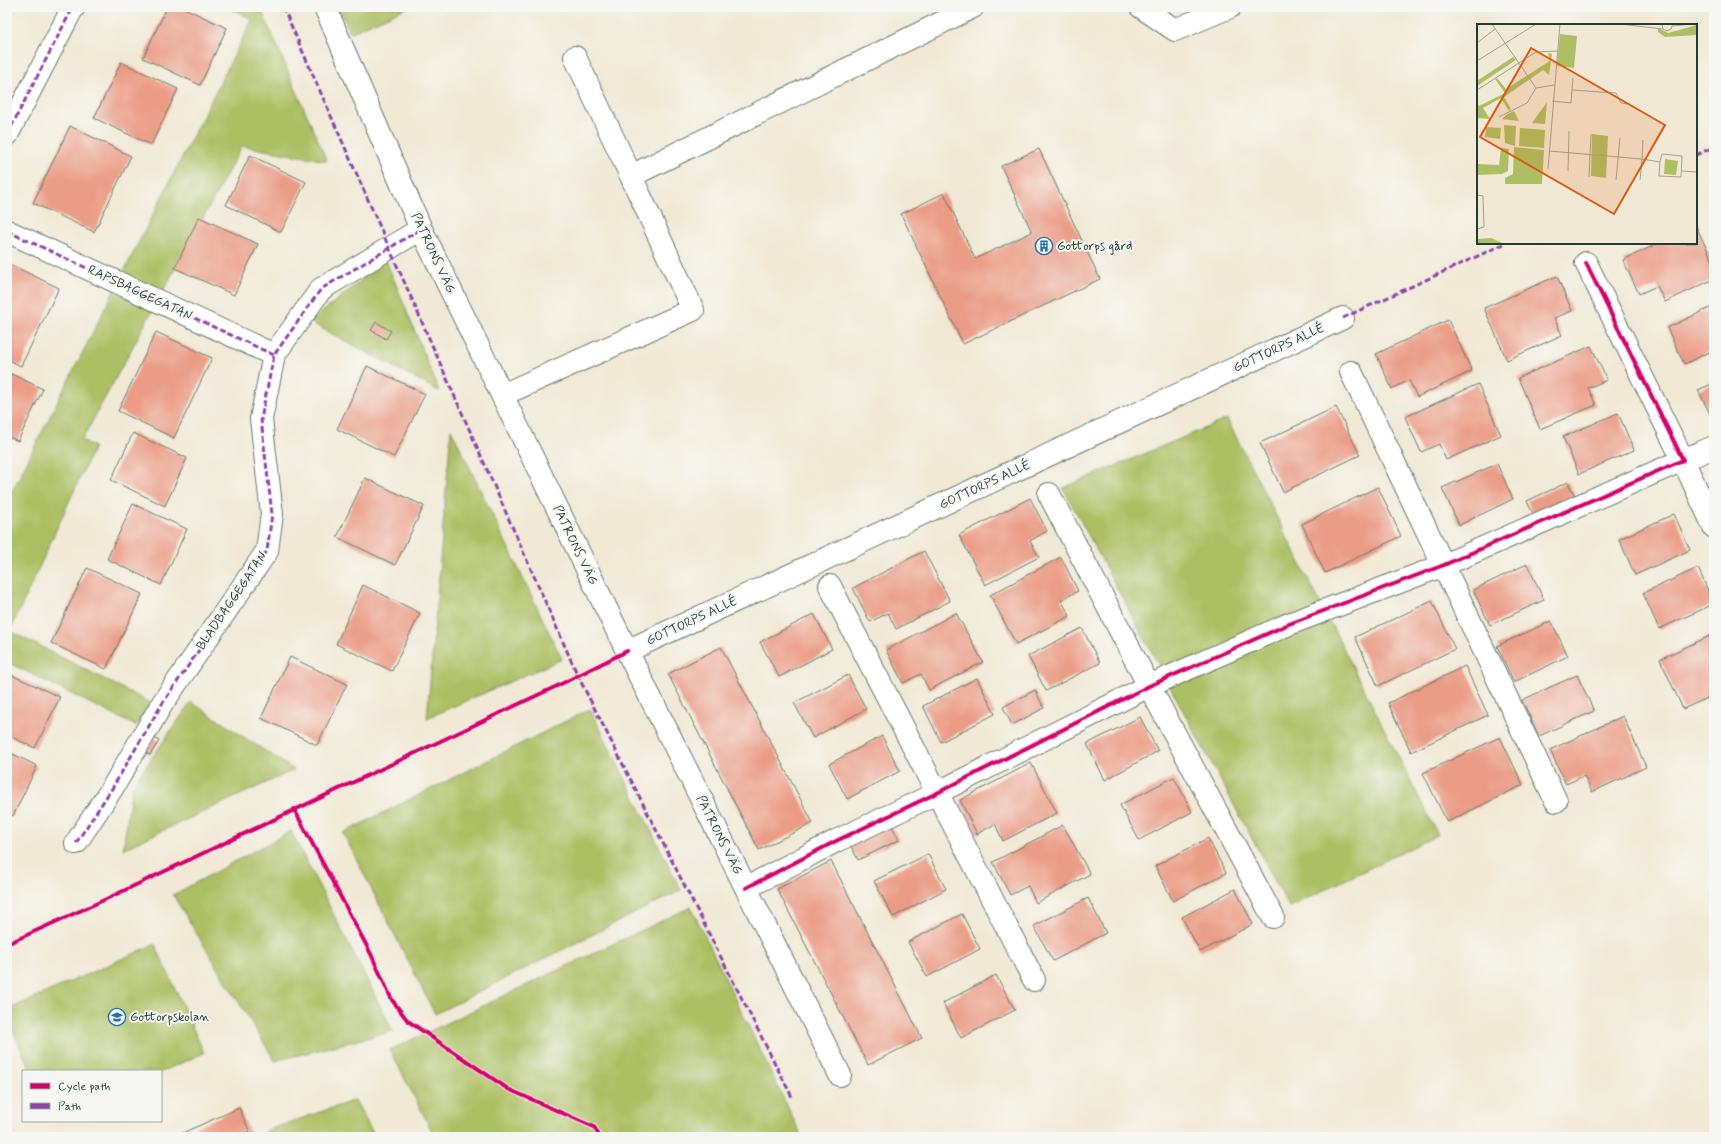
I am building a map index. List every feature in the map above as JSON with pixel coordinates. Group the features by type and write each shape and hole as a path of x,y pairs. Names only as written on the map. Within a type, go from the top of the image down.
{"street":[{"path":"7,135 74,7"},
{"name":"PATRONS VÄG","path":"324,7 421,229 628,651 840,1075"},
{"path":"631,176 973,7"},
{"path":"1141,7 1175,30 1230,7"},
{"path":"502,395 693,310 575,57"},
{"name":"BLADBAGGEGATAN","path":"76,843 113,787 162,704 267,551 272,514 261,419 274,355 321,289 421,229"},
{"name":"RAPSBAGGEGATAN","path":"7,231 274,355"},
{"path":"1586,263 1683,460 1714,527"},
{"name":"GOTTORPS ALLÉ","path":"628,651 1343,318"},
{"path":"1351,372 1556,801"},
{"path":"746,888 836,840 937,793 1149,686 1289,624 1444,565 1714,447"},
{"path":"1050,494 1149,686 1273,917"},
{"path":"830,586 1034,980"}],"green space":[{"path":"229,7 260,7 327,161 242,146 82,440 94,447 10,631 151,703 136,726 7,662 7,501 252,20"},
{"path":"339,7 408,7 350,33"},
{"path":"386,260 439,391 310,322"},
{"path":"1227,419 1438,835 1289,907 1063,488"},
{"path":"451,429 562,659 427,718"},
{"path":"191,702 294,770 123,849 132,786"},
{"path":"590,709 681,890 435,1014 343,833"},
{"path":"291,831 393,1031 275,1061 173,895"},
{"path":"691,907 802,1137 435,1137 390,1050"},
{"path":"155,944 204,1053 162,1072 162,1070 31,1070 7,1017 7,1010"},
{"path":"355,1100 375,1137 267,1137 265,1131"}],"building":[{"path":"167,7 182,7 227,28 200,85 143,58"},
{"path":"121,62 178,89 151,145 94,118"},
{"path":"70,126 131,156 94,232 33,203"},
{"name":"Gottorps gård","path":"1039,149 1100,279 963,344 901,214 944,193 975,259 1032,232 1001,166"},
{"path":"250,155 306,182 281,232 226,205"},
{"path":"199,217 258,244 234,295 175,268"},
{"path":"1697,228 1714,264 1714,279 1665,302 1657,286 1639,294 1623,260 1657,244 1697,244"},
{"path":"7,263 59,288 21,366 7,359"},
{"path":"1557,276 1572,311 1554,318 1562,335 1507,360 1484,308"},
{"path":"1714,306 1714,350 1684,364 1667,328"},
{"path":"1448,320 1472,371 1417,397 1409,380 1392,389 1376,354"},
{"path":"376,322 391,331 386,339 371,330"},
{"path":"156,332 212,358 174,438 118,411"},
{"path":"1591,346 1607,380 1588,388 1596,405 1540,429 1518,378"},
{"path":"367,366 425,394 394,457 337,429"},
{"path":"7,372 43,389 18,441 7,436"},
{"path":"1714,383 1714,422 1698,390"},
{"path":"1478,384 1501,435 1446,460 1439,444 1421,452 1405,417"},
{"path":"1336,407 1360,455 1283,492 1260,443"},
{"path":"1618,413 1634,450 1579,474 1563,437"},
{"path":"133,433 187,458 165,506 111,480"},
{"path":"1497,464 1513,499 1459,525 1442,488"},
{"path":"365,478 424,506 395,565 337,537"},
{"path":"1568,482 1578,502 1537,522 1527,501"},
{"path":"1378,487 1401,536 1325,573 1302,524"},
{"path":"1030,498 1047,531 1030,541 1039,557 985,585 959,535"},
{"path":"133,504 187,529 161,585 107,559"},
{"path":"1674,514 1690,550 1635,575 1619,539"},
{"path":"924,551 950,601 896,629 888,613 870,622 853,588"},
{"path":"1061,557 1078,591 1061,600 1070,616 1016,644 990,595"},
{"path":"1527,564 1544,600 1490,625 1473,590"},
{"path":"87,568 142,594 106,669 51,643"},
{"path":"1698,568 1714,604 1659,629 1643,593"},
{"path":"363,585 420,613 392,671 336,644"},
{"path":"1432,601 1455,649 1378,686 1355,637"},
{"path":"956,613 983,662 929,690 921,674 903,683 886,650"},
{"path":"814,614 832,649 779,677 760,642"},
{"path":"1551,621 1568,656 1514,682 1497,646"},
{"path":"1082,628 1100,663 1046,691 1028,656"},
{"path":"1714,634 1714,695 1683,709 1660,659"},
{"path":"721,647 813,823 759,850 668,674"},
{"path":"290,657 347,684 317,745 261,718"},
{"path":"1465,666 1488,715 1411,752 1388,703"},
{"path":"7,673 60,697 35,748 7,735"},
{"path":"848,675 866,709 813,738 794,703"},
{"path":"1577,675 1594,711 1539,736 1522,700"},
{"path":"977,678 995,714 941,742 923,706"},
{"path":"1035,690 1044,708 1012,725 1003,707"},
{"path":"1623,716 1646,767 1592,792 1584,776 1566,784 1550,750"},
{"path":"1140,717 1158,751 1105,780 1087,744"},
{"path":"151,736 159,741 150,755 141,750"},
{"path":"882,736 900,771 847,799 829,764"},
{"path":"1500,737 1523,785 1447,822 1423,773"},
{"path":"7,751 37,766 13,816 7,813"},
{"path":"1031,763 1057,813 1003,841 995,824 977,834 960,800"},
{"path":"1174,777 1192,812 1139,840 1120,805"},
{"path":"889,820 899,840 858,860 848,840"},
{"path":"1063,825 1090,874 1036,903 1028,886 1010,895 993,862"},
{"path":"1208,838 1226,873 1173,901 1155,866"},
{"path":"928,854 946,889 893,917 874,881"},
{"path":"831,861 922,1038 868,1065 777,889"},
{"path":"1235,889 1253,924 1200,952 1182,917"},
{"path":"1088,898 1106,933 1053,961 1034,926"},
{"path":"962,914 980,949 927,977 908,942"},
{"path":"996,975 1015,1010 961,1038 943,1003"},
{"path":"239,1108 252,1137 173,1137"}],"marked path":[{"path":"7,135 74,7"},
{"path":"283,7 578,676 793,1099"},
{"path":"1697,155 1714,147"},
{"path":"76,843 113,787 162,704 267,551 272,514 261,419 274,355 321,289 421,229"},
{"path":"7,231 274,355"},
{"path":"1343,318 1504,244"}],"cycle path":[{"path":"746,888 836,841 937,793 1149,686 1289,624 1444,565 1683,460 1586,263"},
{"path":"7,944 104,900 557,686 627,651"},
{"path":"294,809 371,954 392,1000 408,1021 508,1089 594,1127 600,1137"}],"place":[{"name":"Gottorps gård","path":"1044,246"},
{"name":"Gottorpskolan","path":"117,1017"}]}
